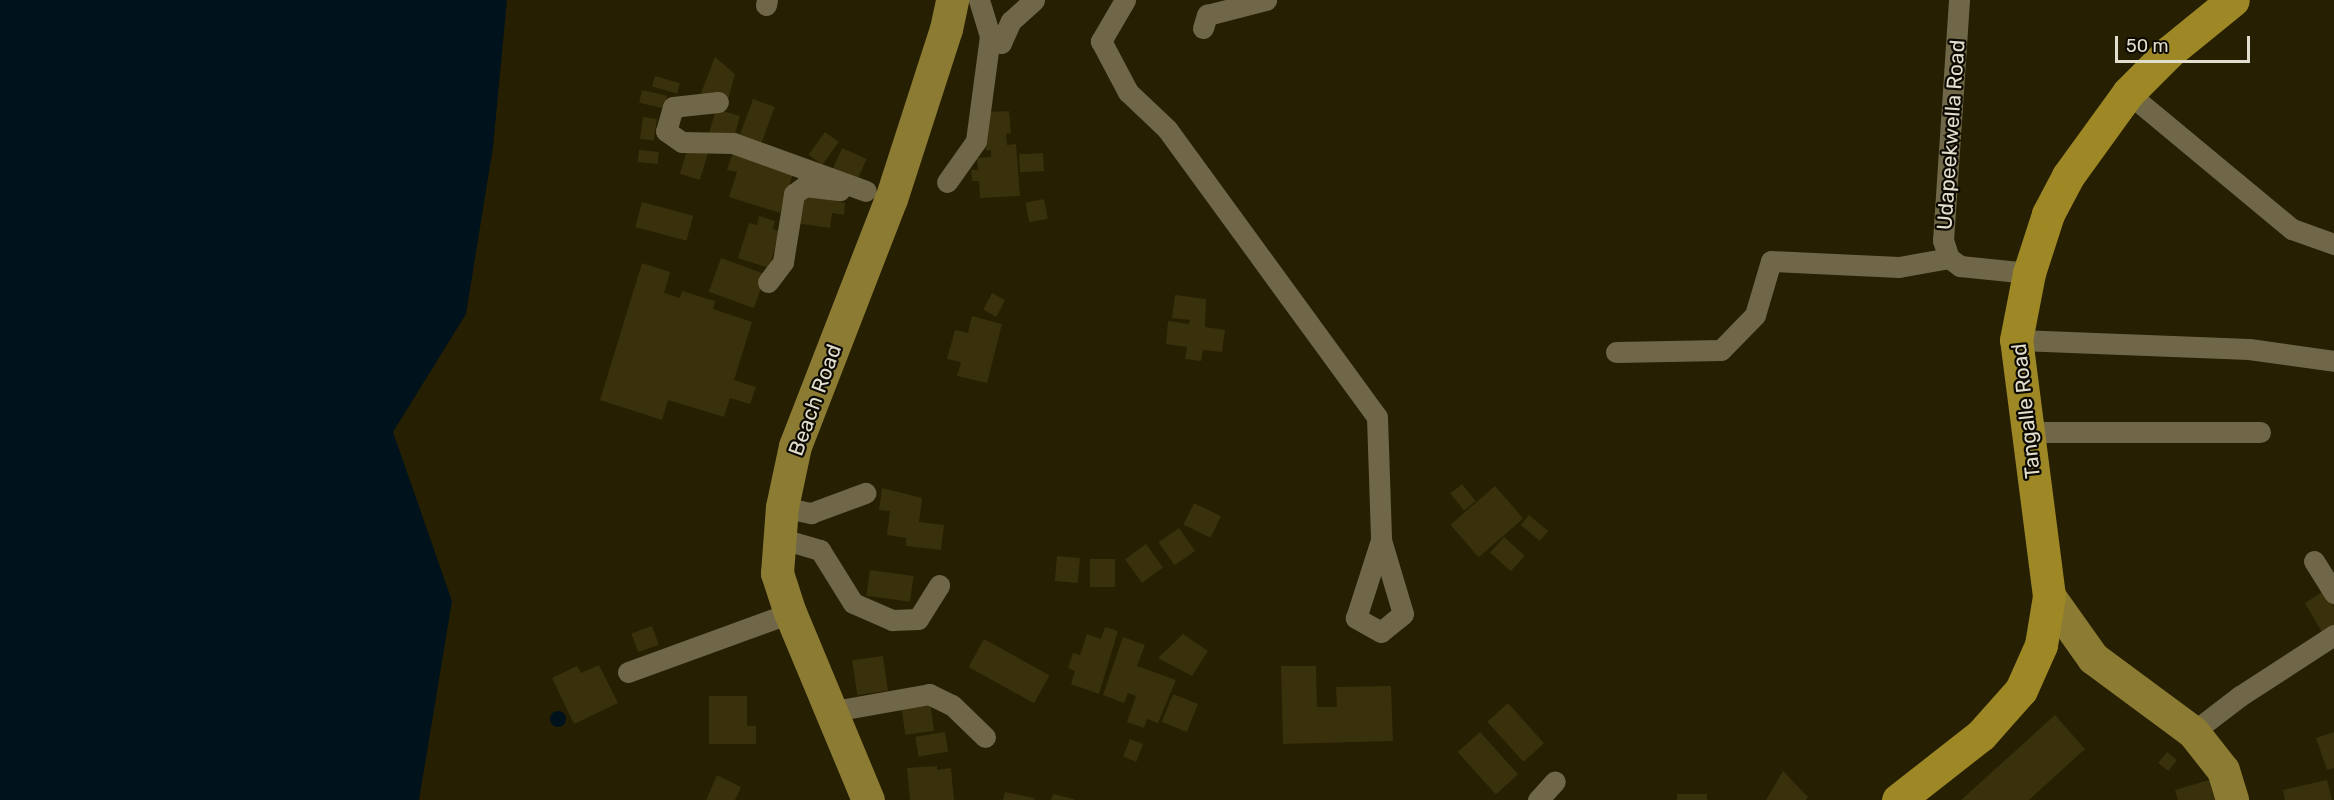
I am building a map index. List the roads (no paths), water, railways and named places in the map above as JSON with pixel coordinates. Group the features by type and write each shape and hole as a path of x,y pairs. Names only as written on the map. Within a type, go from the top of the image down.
{"highway":[{"name":"Tangalle Road","path":"1898,800 1981,735 2021,690 2041,645 2049,596 2026,432 2016,340 2029,273 2048,214 2068,176 2128,93 2169,52 2233,0"}],"main road":[{"name":"Beach Road","path":"868,800 834,711 790,614 777,573 780,522 795,446 878,195 946,29 952,0"},
{"path":"2049,596 2092,658 2193,732 2223,770 2232,800"}],"street":[{"path":"947,182 976,141 990,36 979,0"},
{"path":"990,36 1001,42 1011,21 1034,0"},
{"path":"1125,0 1101,41 1128,92 1167,129 1377,417 1381,540"},
{"path":"1203,28 1206,15 1266,0"},
{"name":"Udapeekwella Road","path":"1959,0 1943,240 1949,258 1960,266 2029,273"},
{"path":"2128,93 2292,229 2334,244"},
{"path":"718,102 673,107 666,131 682,142 733,143 878,195"},
{"path":"768,282 783,262 794,194 805,186 878,195"},
{"path":"1616,352 1721,350 1755,315 1771,261 1899,267 1949,258"},
{"path":"2016,340 2249,349 2334,361"},
{"path":"2026,432 2143,429 2260,432"},
{"path":"780,522 866,493"},
{"path":"780,522 820,550 853,603 892,620 918,619 939,585"},
{"path":"2314,561 2334,593"},
{"path":"628,672 790,614"},
{"path":"2193,732 2240,696 2334,635"},
{"path":"834,711 929,694 952,705 985,737"},
{"path":"1538,800 1556,781"}],"water":[{"path":"0,0 507,0 493,147 466,314 393,432 452,601 419,800 0,800"},
{"path":"555,711 561,711 566,719 564,725 555,727 550,722 550,716"}]}
